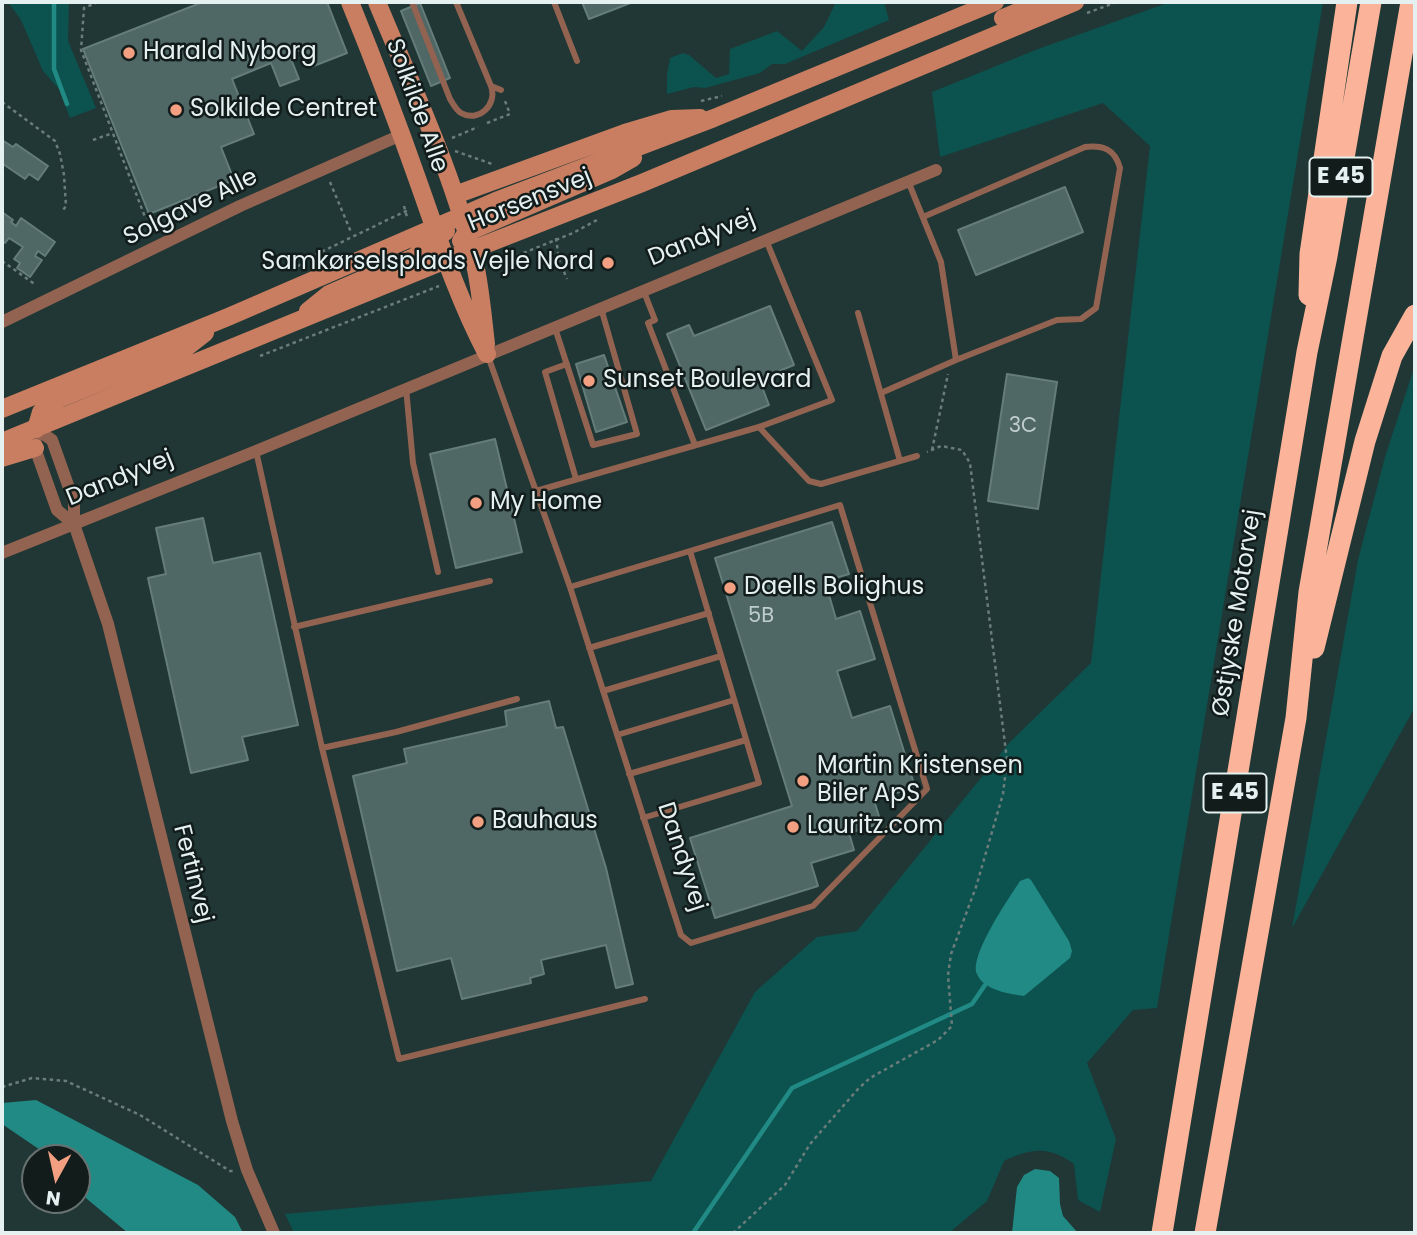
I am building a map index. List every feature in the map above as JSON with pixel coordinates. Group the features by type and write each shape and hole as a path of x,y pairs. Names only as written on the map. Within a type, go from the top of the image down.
{"highway":[{"path":"1307,352 1310,254 1347,2"},
{"name":"Østjyske Motorvej","path":"1162,1233 1307,352 1327,256 1371,2"},
{"name":"E 45","path":"1205,1233 1296,718 1309,592 1411,2"},
{"path":"1296,718 1365,441 1392,356 1415,315"}],"main road":[{"name":"Solkilde Alle","path":"350,2 446,260"},
{"name":"Solkilde Alle","path":"377,2 439,154 466,233"},
{"name":"Horsensvej","path":"2,442 446,260 466,233 675,133 995,2"},
{"path":"893,77 916,55 1042,2"},
{"name":"Horsensvej","path":"2,409 436,233 466,233 642,183 1075,2"},
{"path":"454,195 672,118 714,118"},
{"path":"292,324 329,294 414,257 436,233"},
{"name":"Dandyvej","path":"466,233 476,271 487,354"},
{"name":"Dandyvej","path":"446,260 467,317 487,354"},
{"path":"36,429 41,412 59,399 187,346 228,317"},
{"path":"23,400 36,429"},
{"path":"2,458 35,448"}],"street":[{"name":"Solgave Alle","path":"2,322 240,206 401,135"},
{"name":"Dandyvej","path":"2,554 936,170"},
{"name":"Fertinvej","path":"36,429 35,448 57,510 74,524"},
{"name":"Fertinvej","path":"36,429 52,440 74,502 74,524 108,624 214,1054 247,1170 274,1233"}],"lane":[{"path":"412,2 450,99 458,112 468,116 487,110 493,102 494,94 456,2"},
{"path":"554,2 578,61"},
{"path":"491,86 501,90"},
{"path":"881,393 1057,320 1081,319 1096,308 1120,168 1118,159 1098,145 1085,147 923,217"},
{"path":"908,181 941,262 956,360"},
{"path":"536,491 759,427 832,400 766,240"},
{"path":"644,290 655,320 648,323 695,445"},
{"path":"555,327 593,446 637,434 601,308"},
{"path":"858,313 900,461"},
{"name":"Dandyvej","path":"487,354 570,587 681,935 691,943 813,906 927,789 840,505 690,551"},
{"path":"567,364 545,372 576,479"},
{"path":"407,388 412,463 438,572"},
{"path":"759,427 809,481 821,484 917,456"},
{"path":"256,451 321,748 399,1059 645,999"},
{"path":"570,587 690,551 759,783 643,818"},
{"path":"294,627 490,581"},
{"path":"589,648 709,613"},
{"path":"603,691 721,656"},
{"path":"321,748 396,732 517,699"},
{"path":"617,735 734,700"},
{"path":"629,774 746,740"}],"path":[{"path":"98,2 84,8 80,50 145,217 155,219 176,210 194,216"},
{"path":"501,90 510,114"},
{"path":"2,102 55,141 64,175 66,206 63,210"},
{"path":"93,140 113,133"},
{"path":"439,154 450,149 502,167"},
{"path":"324,169 351,232"},
{"path":"404,206 407,217"},
{"path":"476,271 573,232 600,218"},
{"path":"556,237 559,260 567,279"},
{"path":"315,250 320,259"},
{"path":"2,261 36,285"},
{"path":"260,356 453,280"},
{"path":"932,450 948,375 956,360"},
{"path":"733,1233 785,1185 810,1144 858,1089 870,1078 938,1040 952,1026 948,975 951,954 984,860 1003,794 1007,760 970,463 961,450 941,446 917,456"},
{"path":"2,1087 32,1078 66,1082 140,1115 230,1171 247,1170"}],"shaded area":[{"path":"8,2 69,2 68,41 96,108 70,118 59,89 43,71 21,20"},
{"path":"836,2 884,2 889,20 785,64 772,64 760,73 705,88 694,87 667,94 670,58 683,53 689,55 716,78 729,74 730,49 777,31 802,51 824,27"},
{"path":"1170,2 1323,2 1157,1008 1133,1010 1087,1063 1116,1139 1100,1212 1078,1200 1074,1164 1056,1154 1032,1151 1004,1161 987,1201 949,1233 294,1233 285,1214 651,1181 755,992 817,937 857,931 1010,742 1091,663 1150,146 1103,103 940,157 932,92 1038,49"},
{"path":"1415,365 1415,707 1292,928 1358,560 1385,457"},
{"path":"1028,878 1069,941 1072,951 1070,958 1024,996 985,984 977,974 976,966 984,941 999,913 1020,881"},
{"path":"36,1100 198,1185 235,1217 243,1233 128,1233 91,1202 91,1144 31,1144 2,1124 2,1103"},
{"path":"1035,1169 1050,1171 1059,1178 1063,1216 1078,1233 1012,1233 1017,1187 1024,1175"}],"building":[{"name":"Solkilde Centret","path":"203,2 327,2 347,53 311,67 304,49 289,54 299,79 280,86 271,63 232,79 254,134 221,147 234,180 149,214 83,49"},
{"path":"582,2 633,2 589,19"},
{"path":"420,3 450,78 431,86 401,11"},
{"path":"2,140 13,147 16,144 48,166 38,180 29,174 25,179 3,164 2,166"},
{"path":"1065,187 1083,232 976,275 958,230"},
{"path":"2,212 13,220 11,222 16,226 21,218 55,242 45,256 38,251 35,256 42,260 30,277 17,268 20,263 14,259 23,247 9,238 5,243 2,241"},
{"path":"770,306 794,365 759,379 769,405 706,430 667,334 689,325 694,336"},
{"path":"604,355 627,422 596,432 576,364"},
{"path":"1007,374 1057,382 1038,509 988,501"},
{"name":"My Home","path":"495,439 522,552 456,568 430,454"},
{"path":"203,518 213,563 260,553 298,725 242,737 248,760 191,773 148,578 166,574 156,528"},
{"path":"832,522 849,574 825,581 836,619 860,611 875,659 837,671 852,718 890,706 915,787 874,800 881,823 849,833 854,850 811,863 818,886 715,918 690,838 792,806 715,558"},
{"name":"Bauhaus","path":"549,701 556,728 563,727 606,868 633,984 616,988 606,945 541,960 544,974 530,978 531,983 462,999 451,958 397,971 353,776 407,763 404,749 507,726 505,711"}],"waterway":[{"path":"54,2 54,69 67,104"},
{"path":"693,1233 792,1088 972,1004 985,985"}],"place":[{"name":"Harald Nyborg","path":"129,53"},
{"name":"Solkilde Centret","path":"176,110"},
{"name":"Samkørselsplads Vejle Nord","path":"608,263"},
{"name":"Sunset Boulevard","path":"589,381"},
{"name":"My Home","path":"476,503"},
{"name":"Daells Bolighus","path":"730,588"},
{"name":"Martin Kristensen Biler ApS","path":"803,781"},
{"name":"Bauhaus","path":"478,822"},
{"name":"Lauritz.com","path":"793,827"}]}
